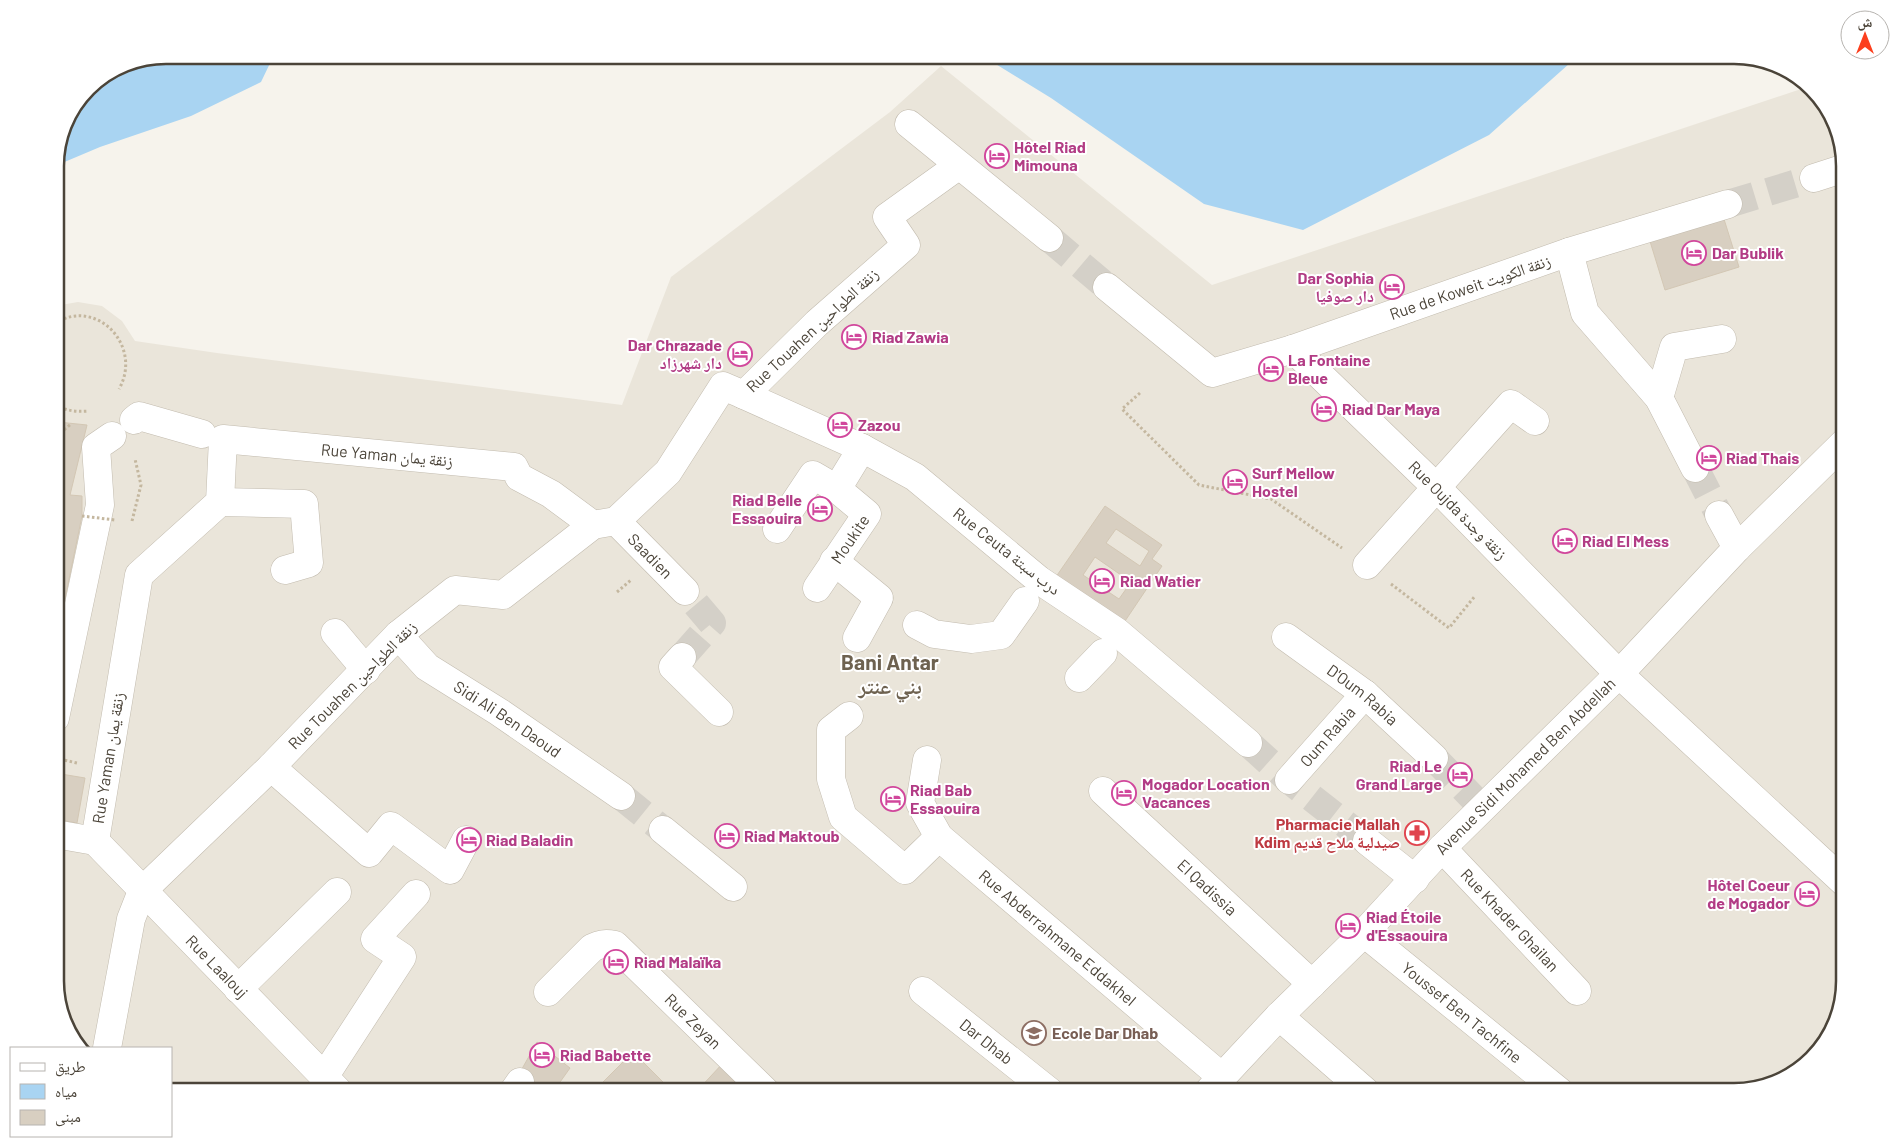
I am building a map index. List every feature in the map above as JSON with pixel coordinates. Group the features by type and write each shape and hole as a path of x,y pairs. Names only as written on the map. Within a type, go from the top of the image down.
{"street":[{"path":"909,124 958,166 1049,238"},
{"name":"Rue Touahen زنقة الطواحين","path":"142,891 271,767 398,635 455,590 502,595 604,523 668,472 723,386 744,395 817,323 906,245 887,217 958,166"},
{"path":"1814,178 1836,171"},
{"name":"Rue de Koweit زنقة الكويت","path":"1107,287 1212,372 1293,349 1569,252 1728,204"},
{"path":"1569,252 1586,314 1659,398 1695,468"},
{"path":"1659,398 1674,347 1722,339"},
{"name":"Rue Oujda زنقة وجدة","path":"1293,349 1436,486 1619,674 1836,875"},
{"name":"Rue Ceuta درب سبتة","path":"744,395 862,448 915,477 1039,580 1117,632 1248,743"},
{"path":"1366,566 1511,404 1535,421"},
{"path":"134,420 139,416 213,437 220,502 304,504 309,563 285,570"},
{"path":"64,675 100,505 96,447 112,436"},
{"name":"Rue Yaman زنقة يمان","path":"213,437 514,467 518,477 604,523"},
{"path":"777,529 813,475 837,489 862,448"},
{"name":"Avenue Sidi Mohamed Ben Abdellah","path":"1216,1083 1279,1016 1415,880 1477,804 1619,674 1737,548 1836,451"},
{"name":"Moukite","path":"817,588 867,514 837,489"},
{"name":"Rue Yaman زنقة يمان","path":"95,842 139,575 220,502"},
{"path":"1719,515 1737,548"},
{"name":"Saadien","path":"604,523 685,591"},
{"path":"834,561 879,598 857,638"},
{"path":"917,624 934,634 971,639 1001,635 1026,601"},
{"path":"335,633 366,670"},
{"name":"Sidi Ali Ben Daoud","path":"398,635 427,667 499,712 621,796"},
{"name":"D'Oum Rabia","path":"1286,637 1364,694 1434,758"},
{"path":"1078,678 1103,653"},
{"path":"682,657 673,667 719,712"},
{"name":"Oum Rabia","path":"1289,780 1364,694"},
{"path":"849,716 831,730 831,780 843,817 905,870 939,837"},
{"name":"Rue Abderrahmane Eddakhel","path":"927,760 920,803 939,837 1214,1083"},
{"path":"271,767 369,853 391,826 450,870 466,840"},
{"name":"El Qadissia","path":"1103,791 1312,984"},
{"path":"663,830 733,887"},
{"path":"64,836 95,842"},
{"name":"Rue Laalouj","path":"95,842 330,1083"},
{"path":"1367,842 1415,880"},
{"name":"Rue Khader Ghailan","path":"1442,848 1578,991"},
{"path":"107,1047 131,919 142,891"},
{"path":"238,989 337,892"},
{"path":"332,1083 402,957 375,938 416,894"},
{"name":"Youssef Ben Tachfine","path":"1364,933 1549,1083"},
{"name":"Rue Zeyan","path":"548,992 592,948 599,944 615,945 757,1083"},
{"name":"Dar Dhab","path":"923,991 1039,1083"},
{"path":"1279,1016 1356,1083"}],"path":[{"path":"64,320 73,316 89,317 104,323 116,334 124,348 127,364 125,380 117,394"},
{"path":"1140,393 1122,409 1199,485 1271,499 1449,628 1475,596"},
{"path":"64,409 77,412 92,410"},
{"path":"64,430 72,423"},
{"path":"82,516 115,520"}],"shaded area":[{"path":"941,66 1212,285 1801,89 1806,94 1823,115 1831,133 1836,159 1836,981 1833,1008 1823,1032 1806,1053 1785,1070 1761,1080 1734,1083 172,1083 172,1047 89,1047 74,1026 69,1014 64,988 64,304 78,302 102,306 122,321 135,341 622,405 671,277 890,112"}],"water":[{"path":"166,64 270,64 261,82 191,116 100,147 64,162 67,139 81,109 98,89 121,74 139,67"},
{"path":"996,64 1569,64 1489,135 1303,230 1204,204 1051,98"}],"building":[{"name":"Dar Bublik","path":"1723,216 1739,267 1665,290 1649,238"},
{"path":"64,423 87,425 70,495 82,496 82,516 64,603"},
{"path":"1105,506 1162,545 1152,559 1162,566 1119,630 1051,584","holes":["1116,529 1149,551 1140,566 1106,543","1095,557 1131,582 1119,599 1083,575"]},
{"path":"64,774 85,778 77,823 64,821"},
{"name":"Riad Babette","path":"537,1042 570,1068 559,1083 526,1083 518,1076"},
{"path":"633,1052 664,1083 602,1083"},
{"path":"724,1062 746,1083 704,1083"}],"tunnel":[{"path":"1728,204 1814,178"},
{"path":"1049,238 1107,287"},
{"path":"1695,468 1719,515"},
{"path":"682,657 712,623 685,591"},
{"path":"1248,743 1289,780 1367,841"},
{"path":"1434,758 1473,798"},
{"path":"621,796 663,830"}],"place":[{"name":"Hôtel Riad Mimouna","path":"997,156"},
{"name":"Dar Bublik","path":"1694,253"},
{"name":"Dar Sophia دار صوفيا","path":"1392,287"},
{"name":"Riad Zawia","path":"854,337"},
{"name":"Dar Chrazade دار شهرزاد","path":"740,354"},
{"name":"La Fontaine Bleue","path":"1271,369"},
{"name":"Riad Dar Maya","path":"1324,409"},
{"name":"Zazou","path":"840,425"},
{"name":"Riad Thais","path":"1709,458"},
{"name":"Surf Mellow Hostel","path":"1235,482"},
{"name":"Riad Belle Essaouira","path":"820,509"},
{"name":"Riad El Mess","path":"1565,541"},
{"name":"Riad Watier","path":"1102,581"},
{"name":"Riad Le Grand Large","path":"1460,775"},
{"name":"Mogador Location Vacances","path":"1124,793"},
{"name":"Riad Bab Essaouira","path":"893,799"},
{"name":"Pharmacie Mallah Kdim صيدلية ملاح قديم","path":"1417,833"},
{"name":"Riad Maktoub","path":"727,836"},
{"name":"Riad Baladin","path":"469,840"},
{"name":"Hôtel Coeur de Mogador","path":"1807,894"},
{"name":"Riad Étoile d'Essaouira","path":"1348,926"},
{"name":"Riad Malaïka","path":"616,962"},
{"name":"Ecole Dar Dhab","path":"1034,1033"},
{"name":"Riad Babette","path":"542,1055"}],"district":[{"name":"Bani Antar بني عنتر","path":"890,675"}]}
